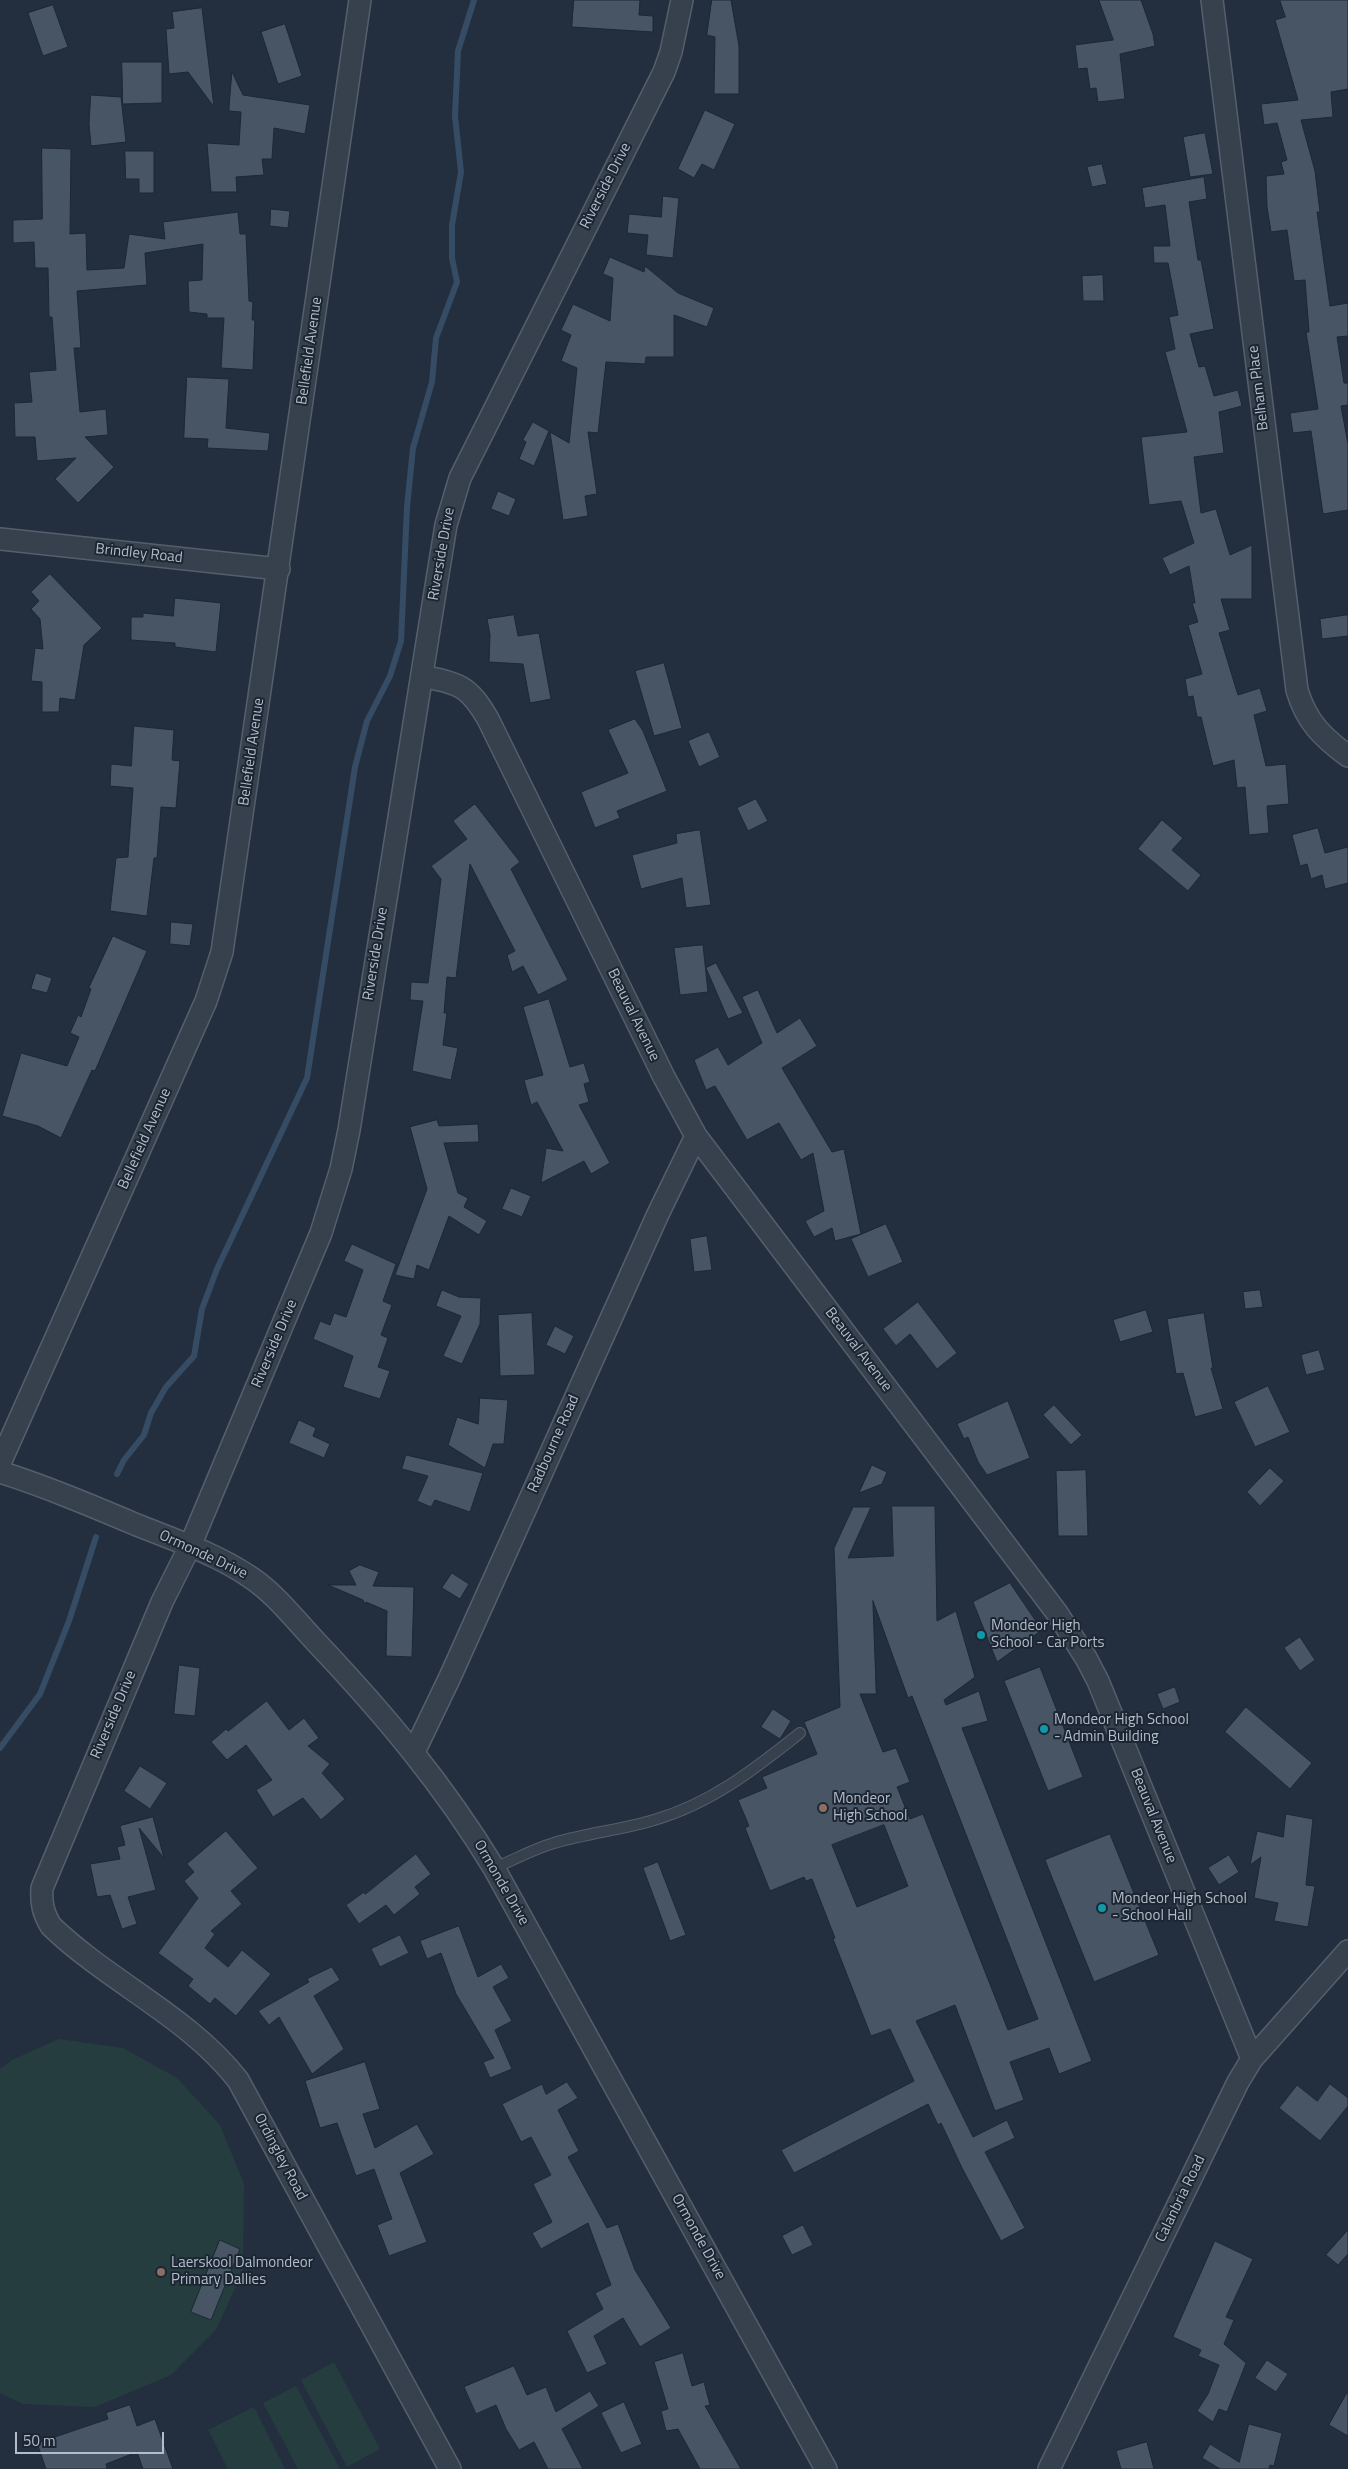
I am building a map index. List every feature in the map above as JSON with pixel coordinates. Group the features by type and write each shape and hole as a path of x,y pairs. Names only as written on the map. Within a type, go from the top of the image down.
{"street":[{"name":"Bellefield Avenue","path":"0,1463 116,1206 215,976 226,924 279,569 360,0"},
{"name":"Riverside Drive","path":"41,1903 42,1888 46,1875 162,1602 190,1546 318,1241 341,1169 446,525 460,478 664,72 671,52 682,0"},
{"name":"Belham Place","path":"1212,0 1297,690 1310,722 1319,733 1348,756"},
{"name":"Brindley Road","path":"0,539 279,569"},
{"name":"Beauval Avenue","path":"422,676 462,686 472,694 488,719 664,1077 696,1136 1051,1605 1086,1658 1098,1681 1252,2059"},
{"name":"Radbourne Road","path":"414,1752 658,1214 696,1136"},
{"name":"Ormonde Drive","path":"0,1472 47,1488 190,1546 235,1568 265,1589 345,1673 414,1752 458,1810 494,1868 826,2469"},
{"name":"Ordingley Road","path":"41,1903 44,1914 60,1934 193,2035 223,2061 238,2080 450,2469"},
{"name":"Calanbria Road","path":"1049,2469 1230,2098 1252,2059 1348,1951"}],"lane":[{"path":"494,1868 552,1843 654,1820 681,1810 749,1774 800,1733"}],"green space":[{"path":"59,2039 123,2048 177,2078 220,2125 244,2184 243,2271 216,2330 171,2375 95,2407 23,2404 0,2393 0,2069 12,2060"},
{"path":"334,2362 380,2449 347,2467 301,2380"},
{"path":"296,2386 340,2469 298,2469 263,2403"},
{"path":"254,2407 285,2469 228,2469 208,2430"}],"building":[{"path":"574,0 640,0 639,15 653,16 653,32 572,27"},
{"path":"712,0 731,0 739,46 739,94 714,94 715,37 707,35"},
{"path":"1099,0 1141,0 1153,34 1155,46 1120,54 1125,99 1098,102 1096,88 1090,89 1087,68 1078,69 1075,45 1113,40"},
{"path":"1280,0 1348,0 1348,89 1331,92 1333,117 1301,120 1315,171 1320,212 1317,212 1330,306 1348,303 1348,336 1337,337 1344,383 1348,383 1348,405 1341,406 1348,444 1348,510 1323,514 1311,431 1293,433 1290,413 1318,409 1306,332 1309,332 1305,280 1294,281 1287,230 1271,232 1267,207 1266,176 1284,174 1281,162 1287,160 1277,123 1264,125 1261,104 1298,100 1275,20 1285,17"},
{"path":"53,5 68,47 43,56 28,13"},
{"path":"202,8 214,107 188,72 169,74 166,29 174,28 172,12"},
{"path":"285,24 302,76 278,84 261,32"},
{"path":"122,62 162,62 162,103 123,104"},
{"path":"232,72 243,95 310,105 305,134 274,128 272,159 262,159 264,175 236,177 237,192 211,192 207,143 239,145 241,112 229,111"},
{"path":"91,95 121,97 126,142 91,146 89,124"},
{"path":"705,110 735,124 714,170 702,164 694,178 678,169"},
{"path":"1205,133 1213,174 1190,177 1183,137"},
{"path":"42,148 71,149 70,234 86,233 87,270 124,268 129,234 165,239 163,222 238,212 240,234 246,234 249,301 253,302 252,320 255,320 253,370 221,368 224,318 207,318 207,314 189,312 188,281 202,280 203,244 145,253 147,285 77,291 81,348 74,348 80,412 106,409 108,435 85,437 114,467 78,503 55,479 76,458 37,461 35,437 15,437 14,403 32,402 29,372 56,370 52,317 49,317 48,268 35,268 34,242 13,243 13,220 42,219"},
{"path":"125,151 154,151 154,193 139,193 139,179 126,179"},
{"path":"1102,164 1107,184 1092,187 1087,167"},
{"path":"1204,177 1207,199 1189,202 1198,260 1201,260 1214,329 1190,334 1199,367 1205,366 1214,396 1238,390 1242,406 1219,412 1224,453 1194,457 1201,513 1216,509 1230,555 1252,545 1252,599 1221,599 1230,630 1219,633 1238,695 1260,688 1267,711 1254,715 1266,766 1286,764 1289,804 1267,806 1269,833 1249,835 1245,787 1237,788 1234,760 1213,766 1201,717 1197,717 1193,696 1188,697 1185,679 1202,674 1188,625 1198,622 1192,603 1195,603 1189,566 1170,575 1162,558 1194,543 1181,501 1149,505 1141,437 1187,432 1165,352 1175,349 1169,317 1178,315 1168,263 1154,263 1153,246 1170,246 1165,205 1145,208 1142,188"},
{"path":"663,196 679,198 673,258 646,255 648,235 627,233 629,214 661,217"},
{"path":"271,209 290,211 288,228 270,226"},
{"path":"610,257 644,272 645,266 678,293 714,308 707,327 674,315 674,357 646,357 645,364 606,362 598,433 588,432 597,494 585,496 588,516 563,520 550,432 569,443 577,368 561,361 571,335 561,330 573,304 610,321 613,278 603,274"},
{"path":"1103,275 1104,301 1083,301 1082,276"},
{"path":"187,377 229,379 226,428 270,433 268,451 207,448 208,439 184,438"},
{"path":"533,422 549,431 534,466 519,459 526,442 523,440"},
{"path":"498,491 516,499 509,516 491,509"},
{"path":"50,574 102,628 84,645 75,700 60,698 59,712 42,712 42,682 31,681 35,648 43,649 40,619 31,609 39,601 31,592"},
{"path":"175,598 221,603 216,652 175,647 175,643 131,640 131,617 143,617 143,613 173,616"},
{"path":"514,615 518,636 539,633 551,699 530,703 523,664 489,662 490,635 487,619"},
{"path":"1348,615 1348,636 1322,639 1320,619"},
{"path":"664,663 682,728 654,736 635,671"},
{"path":"635,719 643,731 667,791 617,811 620,818 595,828 581,792 628,773 608,730"},
{"path":"134,726 174,730 172,760 180,761 176,808 161,807 157,858 154,858 147,916 110,911 116,858 128,857 133,788 110,786 111,764 131,766"},
{"path":"709,732 720,757 699,767 688,741"},
{"path":"756,799 768,821 748,831 737,808"},
{"path":"475,804 520,862 511,869 568,980 538,995 523,966 512,972 507,955 515,951 470,864 456,978 447,977 444,1013 447,1013 443,1045 458,1048 451,1080 412,1071 423,1001 410,1000 411,982 428,983 441,879 431,866 467,839 453,821"},
{"path":"1162,820 1183,838 1172,850 1201,875 1188,891 1138,849"},
{"path":"1318,828 1325,853 1348,847 1348,883 1325,889 1322,875 1311,879 1307,864 1300,866 1292,835"},
{"path":"700,830 711,905 686,908 682,878 641,889 632,855 677,843 676,834"},
{"path":"171,922 193,924 190,946 170,944"},
{"path":"113,936 147,951 95,1071 92,1070 61,1138 38,1126 2,1116 21,1053 67,1066 79,1037 70,1033 78,1015 81,1017 91,989 89,988"},
{"path":"703,945 708,992 680,995 674,948"},
{"path":"716,963 743,1013 728,1019 706,968"},
{"path":"36,973 52,978 47,993 31,989"},
{"path":"758,990 777,1033 800,1018 817,1046 782,1068 832,1152 844,1149 861,1234 835,1241 832,1228 814,1237 805,1221 824,1211 813,1153 801,1160 779,1123 747,1140 715,1086 706,1090 694,1060 718,1047 728,1065 762,1043 742,997"},
{"path":"549,999 570,1067 584,1063 590,1082 584,1084 589,1102 579,1105 610,1163 591,1174 584,1161 541,1183 546,1148 563,1151 537,1102 531,1105 524,1080 543,1075 523,1007"},
{"path":"437,1120 439,1126 478,1124 479,1142 444,1143 458,1193 468,1198 464,1207 487,1221 479,1235 449,1216 429,1270 417,1265 414,1279 395,1275 427,1189 410,1127"},
{"path":"511,1188 531,1196 522,1217 502,1209"},
{"path":"886,1224 903,1262 868,1277 851,1239"},
{"path":"707,1236 712,1270 694,1272 690,1239"},
{"path":"352,1244 396,1264 383,1301 392,1305 381,1335 388,1338 378,1367 390,1371 380,1399 343,1387 353,1356 313,1339 320,1321 330,1325 334,1313 346,1317 363,1270 344,1261"},
{"path":"442,1290 459,1297 481,1298 480,1324 462,1364 443,1356 461,1316 436,1306"},
{"path":"1260,1290 1263,1307 1245,1309 1243,1292"},
{"path":"918,1302 957,1353 937,1369 910,1334 896,1346 883,1329"},
{"path":"1146,1310 1153,1332 1120,1342 1113,1320"},
{"path":"532,1313 535,1375 500,1376 498,1315"},
{"path":"1204,1313 1213,1368 1211,1368 1223,1409 1195,1417 1183,1373 1176,1374 1167,1319"},
{"path":"555,1326 574,1336 565,1354 546,1345"},
{"path":"1319,1350 1325,1370 1306,1375 1301,1355"},
{"path":"1268,1386 1290,1432 1255,1447 1234,1402"},
{"path":"480,1398 508,1400 504,1444 493,1444 485,1468 448,1445 457,1417 478,1424"},
{"path":"1008,1401 1030,1458 987,1475 978,1462 968,1437 964,1439 957,1424"},
{"path":"1054,1405 1082,1435 1071,1445 1043,1415"},
{"path":"299,1420 316,1428 313,1436 330,1444 324,1458 289,1443"},
{"path":"406,1455 483,1473 470,1512 435,1500 431,1507 417,1501 428,1476 402,1469"},
{"path":"872,1465 887,1472 882,1484 859,1493"},
{"path":"1270,1468 1284,1481 1260,1506 1247,1492"},
{"path":"1086,1470 1088,1536 1058,1536 1056,1471"},
{"path":"892,1506 935,1506 937,1621 956,1611 975,1677 944,1700 946,1705 979,1691 988,1721 962,1728 1092,2061 1059,2074 1049,2048 1010,2062 1024,2100 995,2111 955,2005 916,2021 973,2137 1007,2120 1015,2138 985,2152 1025,2228 1001,2241 962,2168 941,2123 938,2125 928,2104 794,2173 781,2150 914,2081 890,2029 871,2036 812,1879 806,1881 804,1877 770,1891 745,1828 749,1826 738,1800 767,1788 762,1777 817,1754 804,1722 840,1707 834,1548 853,1507 871,1507 848,1558 893,1556","holes":["873,1601 908,1698 912,1696 1038,2019 1008,2030 923,1814 910,1819 897,1787 910,1782 896,1748 883,1752 860,1694 876,1694","884,1825 908,1886 857,1907 832,1845"]},
{"path":"360,1565 379,1572 373,1586 414,1587 412,1657 386,1656 387,1611 366,1602 365,1605 363,1600 328,1585 356,1585 349,1571"},
{"path":"452,1573 469,1584 460,1599 442,1588"},
{"path":"1010,1583 1042,1630 997,1662 973,1602"},
{"path":"1300,1637 1315,1660 1300,1671 1284,1648"},
{"path":"179,1665 200,1668 195,1716 174,1714"},
{"name":"Mondeor High School - Admin Building","path":"1040,1667 1083,1777 1048,1791 1004,1681"},
{"path":"1175,1687 1180,1702 1163,1709 1157,1694"},
{"path":"267,1701 289,1730 304,1718 319,1738 308,1746 330,1764 322,1773 345,1799 321,1820 303,1798 273,1817 256,1790 272,1780 246,1745 227,1760 211,1742 226,1729 228,1731"},
{"path":"1246,1707 1312,1763 1290,1789 1225,1732"},
{"path":"773,1709 791,1721 780,1739 761,1727"},
{"path":"140,1766 167,1783 150,1809 124,1791"},
{"path":"1286,1814 1313,1819 1306,1885 1315,1886 1308,1927 1274,1921 1278,1903 1254,1898 1261,1857 1250,1865 1257,1831 1283,1837"},
{"path":"153,1817 164,1858 139,1828 156,1890 128,1897 137,1924 122,1929 110,1895 97,1897 90,1864 120,1859 117,1847 125,1845 120,1826"},
{"path":"226,1831 258,1868 231,1891 242,1904 211,1931 215,1934 205,1948 228,1967 242,1950 271,1974 236,2016 215,1998 210,2004 188,1986 193,1979 158,1953 198,1898 184,1881 194,1872 187,1864"},
{"name":"Mondeor High School - School Hall","path":"1110,1834 1159,1955 1094,1982 1045,1860"},
{"path":"416,1854 431,1874 415,1887 420,1894 394,1915 386,1905 359,1924 346,1905 364,1892 365,1894"},
{"path":"1229,1855 1239,1872 1219,1885 1208,1868"},
{"path":"658,1862 686,1935 670,1941 643,1868"},
{"path":"459,1926 478,1977 501,1964 509,1978 493,1987 512,2021 495,2030 512,2069 490,2078 483,2062 494,2058 456,1994 441,1953 427,1959 420,1941"},
{"path":"400,1935 409,1953 380,1967 371,1949"},
{"path":"332,1967 340,1980 314,1996 344,2049 312,2074 279,2017 269,2025 258,2011 309,1982 307,1979"},
{"path":"365,2062 380,2109 363,2114 375,2148 417,2124 434,2154 400,2173 427,2242 389,2256 377,2225 392,2219 374,2169 356,2176 337,2123 320,2128 305,2081"},
{"path":"567,2082 578,2098 558,2110 579,2151 568,2157 607,2228 618,2224 635,2270 671,2328 640,2347 623,2318 594,2336 607,2364 587,2373 567,2331 603,2309 595,2293 611,2285 588,2223 541,2249 532,2233 552,2222 533,2184 551,2175 531,2137 521,2142 502,2104 542,2084 546,2094"},
{"path":"1330,2084 1348,2098 1348,2106 1320,2141 1279,2108 1297,2085 1317,2101"},
{"path":"803,2225 813,2245 792,2255 782,2236"},
{"path":"1348,2230 1348,2254 1338,2265 1326,2255"},
{"path":"220,2240 240,2249 211,2320 191,2312"},
{"path":"1215,2241 1253,2259 1226,2317 1234,2320 1224,2344 1246,2363 1227,2412 1219,2409 1213,2422 1197,2411 1208,2394 1219,2365 1198,2356 1201,2350 1173,2337"},
{"path":"683,2353 692,2386 704,2382 710,2405 705,2406 741,2469 700,2469 678,2429 666,2431 661,2411 668,2409 654,2362"},
{"path":"1267,2360 1288,2374 1276,2392 1255,2378"},
{"path":"514,2366 527,2395 546,2387 556,2412 590,2391 599,2406 562,2429 583,2469 548,2469 534,2442 519,2450 506,2429 496,2405 476,2414 464,2387"},
{"path":"1348,2391 1348,2436 1329,2425"},
{"path":"624,2402 642,2444 621,2453 601,2413"},
{"path":"130,2405 137,2426 155,2419 173,2469 143,2469 137,2452 106,2464 107,2469 46,2469 37,2443 108,2419 106,2413"},
{"path":"1249,2424 1282,2433 1274,2466 1270,2465 1269,2469 1220,2469 1202,2458 1210,2444 1239,2462"},
{"path":"1147,2442 1154,2469 1121,2469 1116,2451"}],"waterway":[{"path":"117,1474 124,1460 144,1435 151,1413 166,1387 194,1356 202,1309 217,1269 307,1078 355,767 367,721 390,676 401,641 407,507 413,448 432,382 436,338 457,282 452,258 452,225 461,172 455,116 458,51 474,0"},
{"path":"0,1748 40,1694 69,1621 96,1537"}],"place":[{"name":"Mondeor High School - Car Ports","path":"981,1635"},
{"name":"Mondeor High School - Admin Building","path":"1044,1729"},
{"name":"Mondeor High School","path":"823,1808"},
{"name":"Mondeor High School - School Hall","path":"1102,1908"},
{"name":"Laerskool Dalmondeor Primary Dallies","path":"161,2272"}]}
